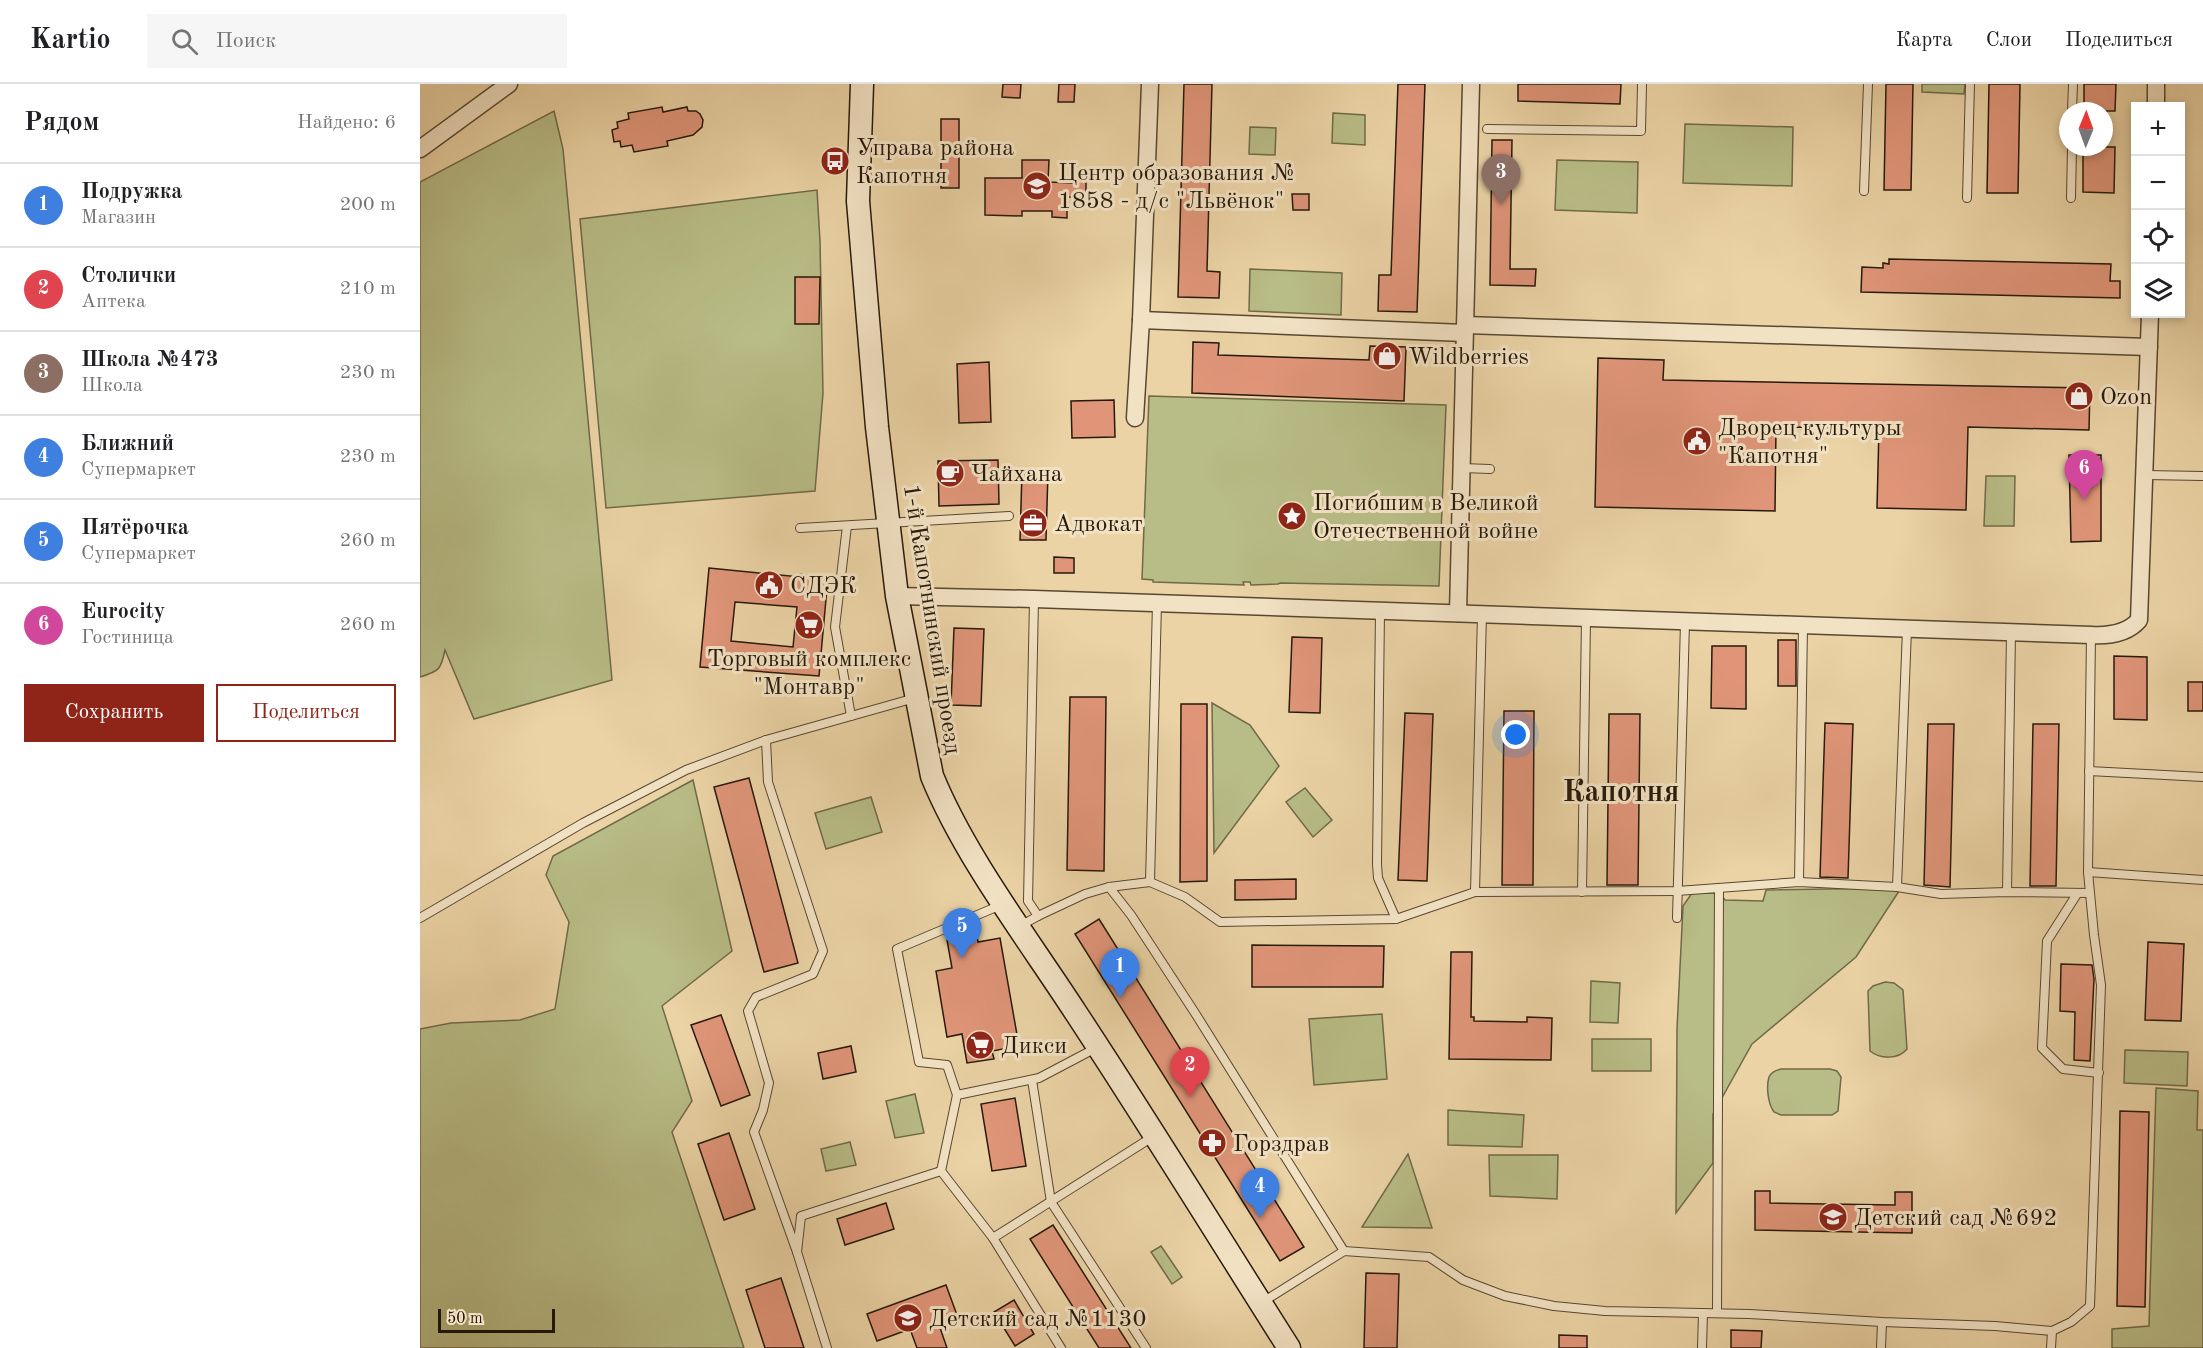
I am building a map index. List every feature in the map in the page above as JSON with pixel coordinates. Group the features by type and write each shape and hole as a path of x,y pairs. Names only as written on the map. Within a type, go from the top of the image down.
{"street":[{"path":"422,146 509,84"},
{"name":"1-й Капотнинский проезд","path":"862,84 858,201 877,427 897,596 927,758 940,795 976,859 1004,903 1029,921 1098,1046 1289,1348"},
{"path":"1135,418 1150,84"},
{"path":"1458,614 1471,84"},
{"path":"2156,84 2156,102"},
{"path":"897,596 1034,598 2011,633 2091,635 2122,632 2133,628 2139,620 2150,318"},
{"path":"1141,320 2149,347"}],"lane":[{"path":"1487,129 1641,131 1642,84"},
{"path":"1864,191 1868,84"},
{"path":"1967,198 1970,84"},
{"path":"2072,102 2073,84"},
{"path":"2071,198 2072,156"},
{"path":"1462,468 1490,469"},
{"path":"2145,475 2203,476"},
{"path":"800,528 1009,516"},
{"path":"847,526 835,627 851,716"},
{"path":"1034,598 1029,921 1085,894 1109,887 1150,882 1185,897 1220,922 1396,920 1475,892 1677,891 1799,882 1897,887 1941,894 2007,892 2089,894"},
{"path":"1150,882 1157,603"},
{"path":"1380,610 1377,864 1378,878 1396,920"},
{"path":"1475,892 1482,614"},
{"path":"1582,892 1586,618"},
{"path":"1677,918 1685,622"},
{"path":"1799,882 1803,626"},
{"path":"1897,887 1907,629"},
{"path":"2007,892 2011,633"},
{"path":"1261,1304 1344,1251 1429,1257 1463,1280 1505,1296 1554,1306 1605,1311 1717,1313 1995,1326 2052,1331 2071,1322 2090,1306 2099,1073 2101,986 2088,872 2091,635"},
{"path":"420,918 583,823 686,770 766,740 915,698"},
{"path":"766,740 768,782 823,951 813,974 756,997 748,1011 769,1083 763,1110 754,1132 797,1252 827,1348"},
{"path":"2089,771 2203,777"},
{"path":"2088,872 2203,880"},
{"path":"1109,887 1131,915 1189,1003 1344,1251"},
{"path":"1717,1313 1719,888"},
{"path":"2077,894 2047,941 2042,1048 2063,1069 2099,1073"},
{"path":"1004,903 897,949 919,1062 947,1065 957,1095 941,1171 993,1238 1061,1348"},
{"path":"957,1095 1039,1078 1098,1046"},
{"path":"1032,1080 1051,1202 1146,1348"},
{"path":"993,1238 1155,1136"},
{"path":"797,1252 801,1216 941,1171"},
{"path":"1702,1348 1703,1313"},
{"path":"1881,1348 1882,1322"},
{"path":"2051,1348 2052,1331"}],"green space":[{"path":"1922,84 1965,84 1964,94 1922,92"},
{"path":"554,111 563,149 612,680 474,719 445,650 438,668 420,677 420,182"},
{"path":"1333,113 1365,115 1365,145 1332,143"},
{"path":"1685,124 1793,127 1792,186 1683,183"},
{"path":"1250,127 1276,128 1275,155 1249,154"},
{"path":"1557,160 1638,162 1637,213 1555,210"},
{"path":"817,190 823,393 815,491 606,508 580,219"},
{"path":"1250,269 1342,273 1341,315 1249,311"},
{"path":"1149,396 1446,405 1439,586 1280,583 1251,585 1250,582 1243,582 1244,585 1153,582 1153,580 1142,579"},
{"path":"1986,476 2015,476 2014,526 1984,526"},
{"path":"1212,703 1250,725 1279,766 1214,853"},
{"path":"693,780 732,951 662,1006 692,1101 672,1132 744,1348 420,1348 420,1029 451,1023 520,1020 555,1009 569,922 546,875 553,856"},
{"path":"1305,788 1332,820 1313,837 1286,802"},
{"path":"871,797 882,832 826,849 815,813"},
{"path":"1901,888 1856,957 1752,1044 1713,1114 1713,1163 1676,1213 1677,1029 1683,906 1692,893 1720,893 1725,900 1763,901 1766,890"},
{"path":"1591,981 1620,983 1618,1023 1590,1022"},
{"path":"1885,982 1894,983 1903,990 1907,1049 1894,1057 1879,1056 1870,1051 1868,991 1873,986"},
{"path":"1382,1014 1387,1079 1314,1085 1309,1019"},
{"path":"1592,1039 1651,1039 1651,1071 1592,1071"},
{"path":"2125,1050 2188,1052 2187,1086 2124,1083"},
{"path":"1781,1069 1837,1071 1841,1077 1838,1111 1832,1115 1781,1115 1774,1112 1769,1100 1768,1081 1771,1074"},
{"path":"2156,1088 2198,1091 2197,1130 2203,1130 2203,1348 2112,1348 2112,1329 2149,1326"},
{"path":"915,1094 924,1133 895,1138 886,1101"},
{"path":"1448,1110 1524,1115 1522,1147 1448,1145"},
{"path":"850,1142 856,1165 826,1171 821,1149"},
{"path":"1408,1154 1432,1228 1362,1227"},
{"path":"1489,1155 1558,1155 1557,1199 1490,1196"},
{"path":"1161,1246 1182,1277 1172,1284 1151,1252"}],"building":[{"path":"1003,84 1021,84 1020,98 1002,97"},
{"path":"1059,84 1075,84 1074,102 1058,102"},
{"path":"1184,84 1212,84 1207,271 1220,272 1219,298 1178,297"},
{"path":"1398,84 1425,84 1417,312 1378,311 1379,275 1391,275"},
{"path":"1518,84 1621,84 1620,104 1518,101"},
{"path":"1886,84 1913,84 1911,190 1884,190"},
{"path":"1989,84 2020,84 2018,193 1987,193"},
{"path":"2084,84 2116,84 2115,111 2113,111 2113,102 2084,102"},
{"path":"662,107 663,112 687,107 688,111 696,111 703,120 702,127 693,135 667,141 668,146 634,152 632,145 621,147 620,141 614,142 612,130 618,128 617,122 629,119 628,113"},
{"path":"941,119 959,119 959,188 941,188"},
{"path":"1492,140 1512,140 1510,269 1536,269 1535,286 1490,285"},
{"path":"2113,147 2115,147 2114,193 2083,192 2083,156 2113,156"},
{"name":"Центр образования № 1858 - д/с \"Львёнок\"","path":"1022,160 1049,160 1048,182 1074,183 1074,176 1086,176 1086,197 1067,197 1067,218 1052,217 1052,211 1022,211 1022,216 985,215 985,178 1022,178"},
{"path":"1292,194 1309,194 1309,210 1293,210"},
{"path":"1889,259 2111,264 2110,281 2120,281 2120,298 1861,292 1862,267 1883,268 1883,263 1889,264"},
{"path":"795,277 820,277 819,324 795,324"},
{"path":"1193,342 1219,343 1218,355 1369,360 1370,346 1406,347 1404,401 1192,393"},
{"path":"1598,358 1664,360 1663,380 2090,388 2089,430 1968,427 1966,510 1877,508 1879,428 1776,427 1775,511 1595,507"},
{"path":"989,362 991,422 959,423 957,364"},
{"path":"1114,400 1115,437 1072,438 1071,401"},
{"path":"2069,455 2101,455 2101,541 2071,542"},
{"path":"998,460 999,504 939,506 938,461"},
{"path":"1022,471 1048,471 1046,540 1020,540"},
{"path":"1054,557 1074,558 1074,573 1054,573"},
{"path":"709,568 800,577 800,574 828,577 819,676 700,667","holes":["735,602 797,607 793,647 731,641"]},
{"path":"954,628 984,629 981,706 951,705"},
{"path":"1292,637 1322,638 1320,713 1289,712"},
{"path":"1778,640 1796,640 1796,686 1778,686"},
{"path":"1712,646 1746,646 1746,709 1711,708"},
{"path":"2114,656 2147,657 2147,720 2114,719"},
{"path":"2188,682 2203,682 2203,711 2188,711"},
{"path":"1070,697 1106,697 1104,871 1067,870"},
{"path":"1181,704 1207,704 1207,881 1180,882"},
{"path":"1504,711 1534,711 1533,885 1502,885"},
{"path":"1405,713 1433,714 1427,881 1398,880"},
{"path":"1609,714 1640,714 1638,885 1607,885"},
{"path":"1825,723 1853,724 1848,878 1820,877"},
{"path":"1928,724 1954,724 1950,887 1924,885"},
{"path":"2033,724 2059,724 2056,886 2030,886"},
{"path":"749,778 798,963 764,972 714,787"},
{"path":"1296,879 1296,899 1235,900 1235,880"},
{"path":"1099,919 1304,1247 1280,1261 1075,934"},
{"path":"977,935 978,942 1000,938 1019,1046 992,1051 994,1059 967,1063 962,1034 947,1037 936,971 952,968 947,940"},
{"path":"2148,942 2184,944 2181,1021 2145,1020"},
{"path":"1252,945 1384,946 1383,987 1252,987"},
{"path":"1451,952 1472,952 1471,1017 1474,1017 1474,1021 1527,1022 1527,1017 1552,1018 1551,1060 1449,1059"},
{"path":"2061,964 2092,965 2094,979 2090,1061 2074,1060 2075,1012 2060,1011"},
{"path":"721,1015 750,1095 721,1106 691,1025"},
{"path":"851,1046 856,1072 823,1079 818,1053"},
{"path":"1015,1098 1026,1166 992,1171 981,1104"},
{"path":"2120,1111 2149,1112 2145,1307 2117,1306"},
{"path":"729,1133 755,1209 724,1220 698,1144"},
{"name":"Детский сад №692","path":"1755,1191 1770,1191 1770,1203 1895,1205 1895,1192 1912,1192 1912,1233 1755,1230"},
{"path":"886,1203 894,1229 845,1245 837,1219"},
{"path":"1053,1225 1131,1348 1099,1348 1030,1239"},
{"path":"1366,1273 1399,1274 1397,1348 1364,1348"},
{"path":"781,1278 804,1348 765,1348 746,1290"},
{"name":"Детский сад №1130","path":"946,1285 957,1315 938,1322 947,1348 917,1348 910,1329 877,1341 867,1314"},
{"path":"1014,1300 1034,1334 1015,1346 994,1312"},
{"path":"1731,1330 1762,1331 1761,1348 1731,1348"},
{"path":"1559,1335 1587,1336 1587,1348 1559,1348"}],"place":[{"name":"Управа района Капотня","path":"835,161"},
{"name":"Центр образования № 1858 - д/с \"Львёнок\"","path":"1037,186"},
{"name":"Школа №473","path":"1501,204"},
{"name":"Wildberries","path":"1387,356"},
{"name":"Ozon","path":"2079,396"},
{"name":"Дворец культуры \"Капотня\"","path":"1697,441"},
{"name":"Чайхана","path":"950,473"},
{"name":"Eurocity","path":"2084,500"},
{"name":"Погибшим в Великой Отечественной войне","path":"1292,516"},
{"name":"Адвокат","path":"1033,523"},
{"name":"СДЭК","path":"769,585"},
{"name":"Торговый комплекс \"Монтавр\"","path":"809,625"},
{"name":"Пятёрочка","path":"962,958"},
{"name":"Подружка","path":"1120,998"},
{"name":"Дикси","path":"980,1045"},
{"name":"Столички","path":"1190,1097"},
{"name":"Горздрав","path":"1212,1143"},
{"name":"Детский сад №692","path":"1833,1217"},
{"name":"Ближний","path":"1260,1218"},
{"name":"Детский сад №1130","path":"908,1318"}],"district":[{"name":"Капотня","path":"1621,791"}]}
